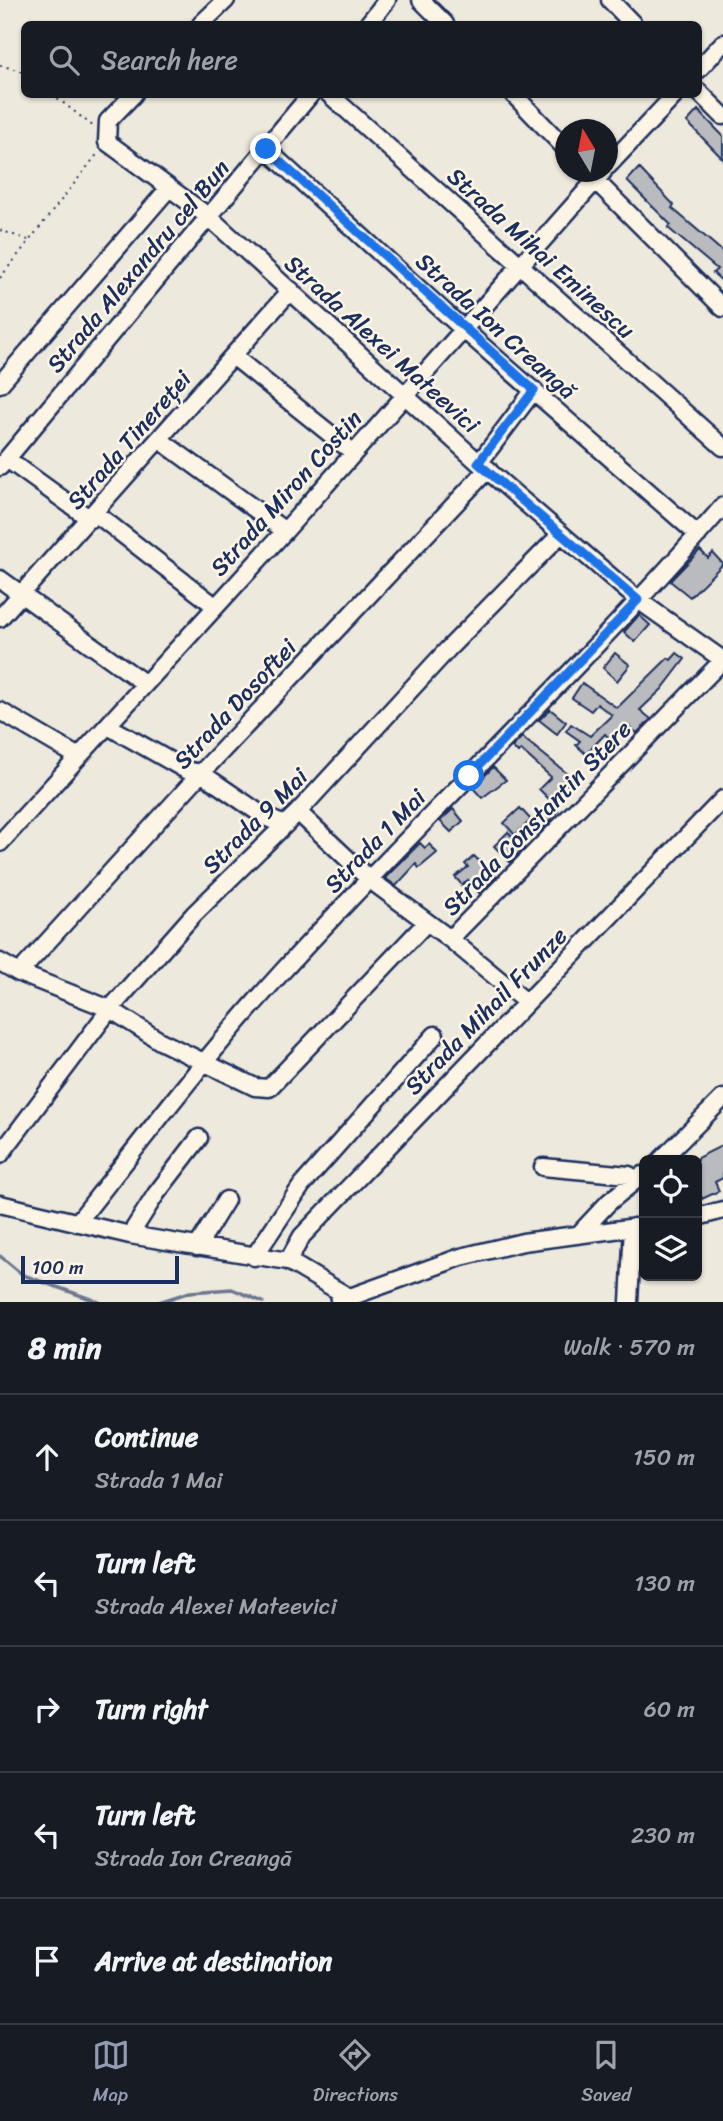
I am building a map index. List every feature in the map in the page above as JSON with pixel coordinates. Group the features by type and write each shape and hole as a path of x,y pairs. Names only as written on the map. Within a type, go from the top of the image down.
{"street":[{"path":"204,21 226,0"},
{"path":"370,21 387,0"},
{"path":"421,0 442,21"},
{"path":"610,0 631,21"},
{"path":"702,66 723,43"},
{"path":"702,95 723,116"},
{"path":"107,138 108,121 130,98"},
{"name":"Strada Alexandru cel Bun","path":"3,463 308,98"},
{"name":"Strada Mihai Eminescu","path":"333,98 723,447"},
{"path":"517,98 555,138"},
{"path":"618,155 672,98"},
{"name":"Strada Alexei Mateevici","path":"107,138 208,217 403,395 638,600 723,660"},
{"name":"Strada Ion Creangă","path":"266,149 463,329 698,535"},
{"name":"Strada Miron Costin","path":"2,836 107,726 285,531 403,395 521,266 589,182"},
{"path":"603,182 723,308"},
{"name":"Strada Alexandru cel Bun","path":"0,384 169,188"},
{"name":"Strada Tinereței","path":"0,618 291,290"},
{"path":"233,356 354,453"},
{"name":"Strada Dosoftei","path":"19,973 483,466 534,390"},
{"path":"160,440 285,531"},
{"path":"3,463 92,516 215,606"},
{"name":"Strada 1 Mai","path":"77,1223 205,1060 369,879 638,600 723,506"},
{"name":"Strada 9 Mai","path":"0,1156 110,1009 194,914 298,812 447,649 561,534"},
{"path":"0,579 144,683"},
{"name":"Strada Constantin Stere","path":"0,962 19,973 110,1009 160,1041 205,1060 255,1087 269,1088 427,922 450,939 723,660"},
{"path":"0,710 77,756"},
{"path":"107,726 186,770 201,773 265,817 285,825"},
{"name":"Strada Mihail Frunze","path":"288,1261 302,1236 723,799"},
{"path":"298,812 369,879 427,922"},
{"path":"450,939 526,1002"},
{"path":"254,1257 302,1185 435,1035"},
{"path":"666,1155 723,1098"},
{"path":"130,1236 156,1194 199,1138"},
{"path":"543,1167 639,1177"},
{"path":"580,1233 609,1202 639,1178"},
{"path":"197,1247 226,1200"},
{"path":"0,1204 130,1236 288,1261 343,1299 461,1257 523,1242 639,1227 629,1302"},
{"path":"702,1216 723,1210"}],"path":[{"path":"0,65 21,71"},
{"path":"0,278 107,138 56,98"},
{"path":"0,230 29,240"}],"building":[{"path":"698,110 723,136 723,159 687,122"},
{"path":"639,168 674,205 672,208 723,252 723,282 713,273 717,269 668,228 671,225 627,181"},
{"path":"700,550 708,558 713,553 723,564 690,597 670,581"},
{"path":"639,615 650,625 635,642 624,632"},
{"path":"615,653 630,665 617,681 603,668"},
{"path":"677,653 685,659 662,689 640,710 651,719 637,733 627,725 612,741 605,734 586,754 576,745 580,741 566,731 571,724 590,736 612,715 597,704 591,711 572,698 582,683 617,708 668,658 671,660"},
{"path":"550,709 566,722 557,734 539,720"},
{"path":"522,737 574,779 568,785 565,783 549,799 539,789 551,777 521,750 518,753 512,747"},
{"path":"493,767 506,780 482,798 473,788"},
{"path":"551,803 558,811 540,832 531,823"},
{"path":"520,808 531,820 515,835 504,823"},
{"path":"453,809 463,821 451,832 440,821"},
{"path":"508,832 524,848 510,862 494,846"},
{"path":"420,843 425,848 429,844 437,853 419,868 416,864 396,886 385,878"},
{"path":"474,856 496,877 480,894 468,880 462,885 455,877 468,867 465,864"},
{"path":"723,1145 723,1178 715,1182 719,1191 702,1199 702,1156"}],"waterway":[{"path":"0,1256 23,1275 99,1302"},
{"path":"159,1302 190,1292 232,1289 263,1302"}],"route":[{"path":"266,149 463,329 534,390 496,443 478,463 638,600 469,776"}]}
